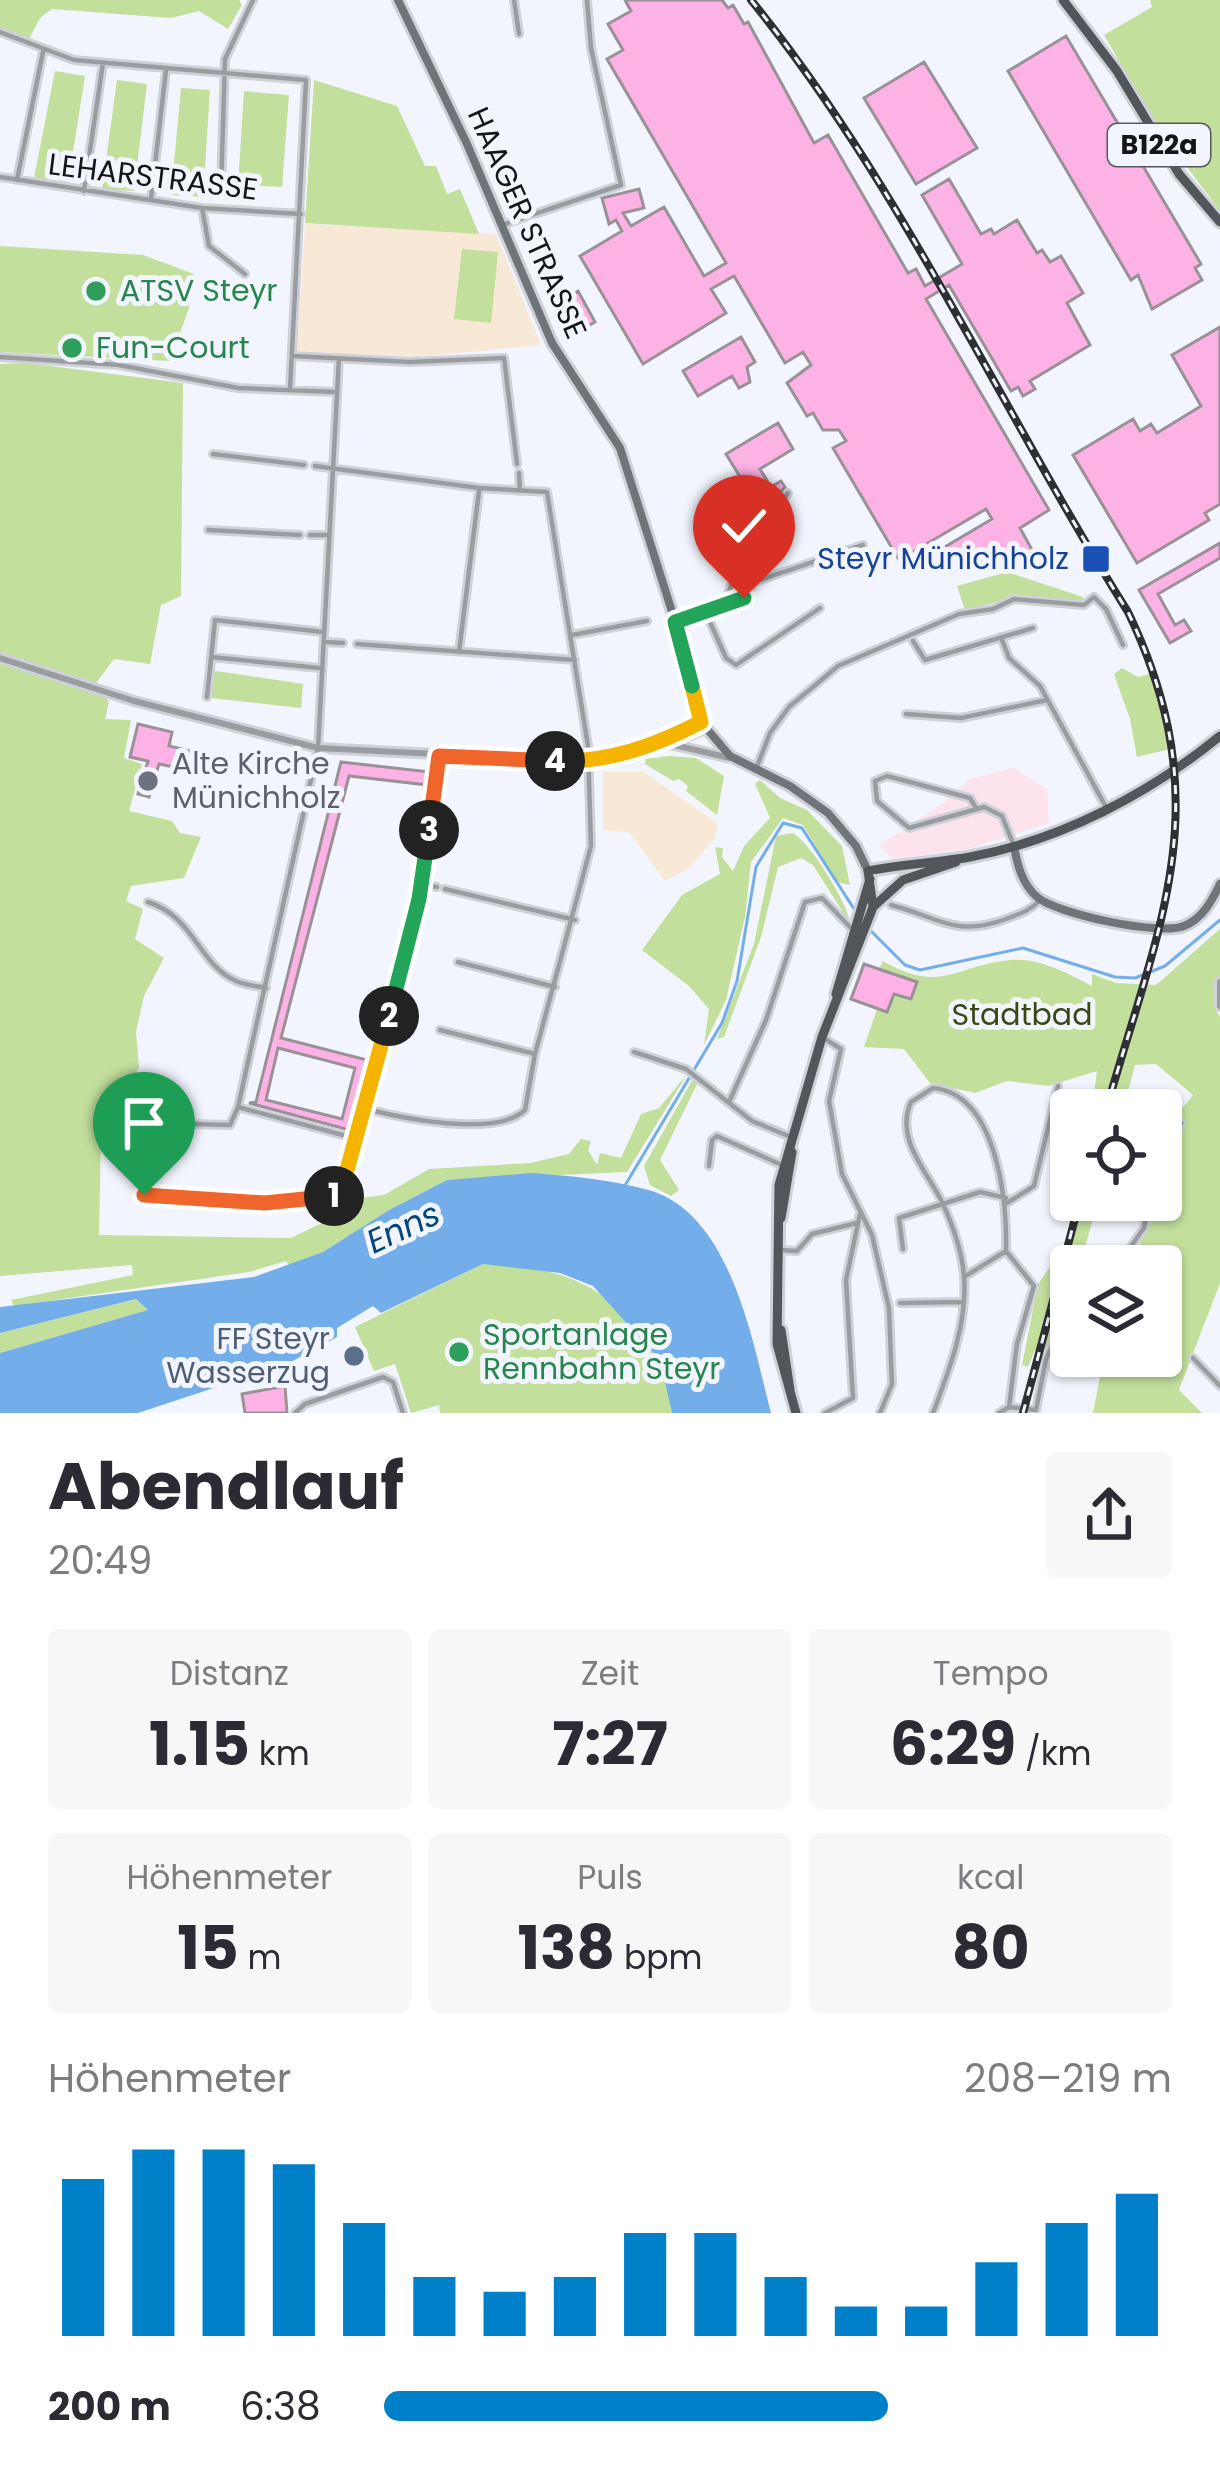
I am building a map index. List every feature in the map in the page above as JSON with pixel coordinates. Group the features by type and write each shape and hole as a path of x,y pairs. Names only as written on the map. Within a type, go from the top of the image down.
{"main road":[{"name":"HAAGER STRASSE","path":"398,0 552,343 620,448 703,726"},
{"name":"B122a","path":"1063,0 1117,71 1171,164 1220,222"},
{"path":"703,726 739,761 828,813 856,846 869,875 869,902 822,1037 786,1167 779,1250 779,1360 796,1413"},
{"path":"869,875 1014,846 1107,809 1220,736"},
{"path":"1014,846 1024,881 1040,900 1165,930 1192,921 1219,889"},
{"path":"869,875 880,884 903,880 966,858"},
{"path":"869,902 903,880"}],"street":[{"path":"220,192 227,49 253,0"},
{"path":"514,0 519,34"},
{"path":"502,225 620,186 591,48 587,0"},
{"path":"0,32 43,52 103,63 306,80 290,389"},
{"path":"17,180 43,52"},
{"path":"84,191 103,63"},
{"path":"151,200 166,70"},
{"name":"LEHARSTRASSE","path":"0,177 202,208 301,214"},
{"path":"202,208 208,246 245,274"},
{"path":"291,356 410,362 504,358 518,464"},
{"path":"0,357 119,365 214,385 335,392"},
{"path":"118,1106 191,1124 230,1125 238,1107 318,748 338,358"},
{"path":"213,454 304,465"},
{"path":"314,466 547,492 589,759 590,862 535,1054 530,1097 519,1116 440,1123 363,1108"},
{"path":"519,473 520,491"},
{"path":"459,652 479,488"},
{"path":"723,606 742,559 788,493"},
{"path":"208,530 299,535"},
{"path":"310,535 328,536"},
{"path":"675,622 744,598 754,582 863,545"},
{"path":"756,769 770,733 798,697 827,671 958,614 993,609 1023,597 1084,605 1094,597 1106,609 1123,645"},
{"path":"706,614 726,658 736,665 820,608"},
{"path":"208,697 215,620 323,632"},
{"path":"572,635 647,621"},
{"path":"913,641 925,660 1033,628"},
{"path":"1001,638 1009,658 1034,679 1107,809"},
{"path":"323,642 343,644"},
{"path":"357,644 575,660"},
{"path":"212,657 321,668"},
{"path":"0,658 318,748 589,759 670,744 739,761"},
{"path":"905,714 961,718 1047,700"},
{"path":"205,719 206,709"},
{"path":"670,744 703,726"},
{"path":"660,745 703,726"},
{"path":"152,1154 144,1195 291,1203 341,1192 422,884 439,756"},
{"path":"976,808 970,798 887,776 876,779 877,801 911,829 976,808 993,809 1002,816 1014,846"},
{"path":"422,884 437,887"},
{"path":"446,889 575,920"},
{"path":"729,1102 766,1020 805,902 821,898 860,931"},
{"path":"891,904 959,929 1005,920 1040,900"},
{"path":"148,902 167,908 186,923 232,980 266,988"},
{"path":"458,962 555,987"},
{"path":"1220,982 1220,1006"},
{"path":"440,1030 535,1054"},
{"path":"822,1037 841,1049 829,1104 842,1174 879,1256 889,1308 892,1384 880,1413"},
{"path":"634,1052 686,1069 752,1121 793,1138"},
{"path":"903,1249 899,1218 980,1192 1006,1201 1034,1186 1058,1086"},
{"path":"934,1413 955,1351 964,1276 943,1204 904,1126 911,1102 932,1088 962,1095 972,1107 995,1158 1006,1201 1006,1251 1034,1286 1018,1344 1009,1406"},
{"path":"238,1107 356,1139"},
{"path":"709,1166 712,1140 717,1136 786,1167"},
{"path":"825,1413 854,1398 846,1280 860,1214"},
{"path":"779,1250 797,1251 812,1234 857,1222"},
{"path":"964,1276 1006,1251"},
{"path":"900,1303 963,1302"},
{"path":"999,1413 1009,1406 1036,1410 1042,1369 1050,1352"},
{"path":"1193,1358 1219,1384"},
{"path":"295,1413 305,1404 383,1377 393,1382 403,1413"}],"shaded area":[{"path":"305,224 496,234 541,345 415,357 297,351"},
{"path":"1013,768 1047,789 1049,823 968,849 892,859 880,845 945,802 968,780"},
{"path":"603,772 644,772 718,824 715,838 689,868 665,881 629,832 603,830"}],"green space":[{"path":"0,0 239,0 242,5 228,29 199,11 171,18 52,9 40,18 28,41 0,28"},
{"path":"1150,0 1220,0 1220,211 1160,131 1104,35 1152,7"},
{"path":"55,71 85,76 68,184 34,178"},
{"path":"117,80 147,84 134,191 102,189"},
{"path":"314,80 397,106 425,166 436,166 447,194 460,189 479,234 305,223"},
{"path":"181,88 210,90 203,197 171,195"},
{"path":"244,91 289,95 282,187 238,185"},
{"name":"ATSV Steyr","path":"0,246 143,255 194,274 189,308 170,361 0,352"},
{"path":"462,249 498,252 491,323 454,319"},
{"path":"27,363 183,383 181,596 161,605 150,664 114,659 96,683 109,702 105,719 131,720 124,758 142,764 129,811 172,821 180,833 201,837 184,878 131,886 126,901 143,909 135,939 164,958 144,996 136,1032 139,1067 101,1135 99,1235 291,1238 324,1222 337,1201 384,1195 429,1169 530,1163 569,1154 581,1139 591,1141 588,1150 597,1165 600,1153 621,1158 641,1114 659,1108 688,1073 627,1172 447,1180 323,1252 289,1265 286,1261 249,1272 14,1306 11,1300 133,1275 132,1265 0,1276 0,364"},
{"path":"1007,572 1084,600 1061,602 1025,595 965,610 957,586"},
{"path":"1122,668 1138,677 1153,673 1170,749 1137,757 1114,674"},
{"path":"210,670 303,684 301,708 211,698"},
{"path":"696,758 724,776 717,815 686,791 688,786 679,779 673,781 645,764 646,759"},
{"path":"760,780 780,798 807,810 842,846 850,885 837,882 803,825 783,818 751,862 745,917 726,1000 704,1045 709,1009 689,986 642,950 682,895 720,874 715,847 723,848 722,857 733,871 744,846 770,818 755,784"},
{"path":"793,833 828,875 851,925 813,865 801,858 778,867 761,937 724,1037 717,1039 754,944 776,836"},
{"name":"Stadtbad","path":"1220,929 1220,977 1214,1007 1220,1017 1220,1283 1179,1390 1202,1413 1093,1413 1100,1377 1182,1377 1182,1245 1139,1245 1147,1221 1182,1221 1182,1109 1193,1095 1156,1064 1135,1065 1129,1089 1095,1089 1097,1071 1048,1086 1007,1081 975,1093 930,1083 904,1049 864,1047 877,1009 851,999 864,964 879,969 883,961 934,977 1022,960 1053,967 1092,986 1092,974 1116,983 1156,985"},
{"path":"694,1077 699,1080 660,1160 679,1190 671,1196 650,1185 644,1166"},
{"path":"1070,1221 1092,1221 1086,1245 1064,1245"},
{"path":"483,1264 562,1275 605,1297 642,1334 658,1358 672,1413 440,1413 439,1405 411,1413 395,1364 374,1371 355,1327"},
{"path":"1050,1267 1050,1342 1046,1350 1035,1350 1028,1367 1022,1365 1038,1284"},
{"path":"136,1299 149,1310 0,1353 0,1333"}],"water":[{"name":"Enns","path":"532,1173 652,1191 679,1205 702,1227 735,1286 771,1413 672,1413 660,1360 593,1286 560,1273 483,1264 381,1313 373,1306 337,1328 337,1337 289,1363 138,1413 0,1413 0,1353 148,1310 136,1299 0,1333 0,1307 254,1277 323,1252 447,1180"}],"building":[{"path":"625,0 722,0 728,8 733,5 744,24 748,22 814,143 828,135 908,273 916,269 925,286 962,264 922,195 949,179 981,234 991,229 994,234 1017,220 1037,253 1042,250 1050,262 1061,256 1083,293 1067,303 1090,345 1030,381 1035,389 1023,396 1018,387 1011,391 949,285 926,299 1049,510 1020,528 1036,557 1016,565 1013,559 994,570 988,559 981,563 977,557 952,572 938,551 992,519 986,509 899,560 833,448 846,441 839,430 823,430 813,413 807,416 787,383 811,365 803,352 785,363 734,276 711,289 726,313 643,364 580,256 622,231 616,220 609,224 602,198 639,189 644,208 623,213 631,226 664,207 704,276 726,263 607,59 623,50 608,24 631,11"},
{"path":"1066,36 1201,264 1195,268 1202,280 1152,309 1138,275 1131,280 1008,71"},
{"path":"924,62 977,148 916,184 864,98"},
{"path":"578,291 595,322 577,333 559,302"},
{"path":"1220,327 1220,504 1205,513 1209,520 1137,563 1073,455 1133,419 1140,431 1151,424 1157,433 1201,406 1172,355"},
{"path":"741,337 755,362 747,367 750,382 739,388 732,376 698,396 683,371"},
{"path":"778,423 793,449 760,469 771,487 781,481 785,487 761,512 753,497 759,494 748,477 742,480 726,454"},
{"path":"1220,543 1220,558 1158,594 1175,625 1184,620 1191,631 1170,643 1139,590"},
{"path":"138,724 172,732 169,746 203,754 199,772 159,764 149,797 138,794 148,761 130,757"},
{"path":"341,762 430,772 428,785 349,776 281,1038 367,1060 349,1130 249,1103 256,1102","holes":["278,1048 355,1068 342,1119 266,1100"]},
{"path":"864,964 917,982 911,999 894,994 887,1012 851,999"},
{"path":"285,1386 287,1413 245,1413 242,1394"}],"waterway":[{"path":"624,1187 722,1023 737,981 756,867 783,823 802,828 856,912"},
{"path":"869,929 905,965 920,970 1023,948 1115,977 1135,978 1165,966 1220,920"}],"railway":[{"path":"751,0 805,71 903,222 1128,612 1156,681 1171,744 1176,804 1172,862 1161,920 1112,1089"},
{"path":"1023,1413 1074,1221"}],"place":[{"name":"ATSV Steyr","path":"96,291"},
{"name":"Fun-Court","path":"72,348"},
{"name":"Steyr Münichholz","path":"1096,559"},
{"name":"Alte Kirche Münichholz","path":"148,781"},
{"name":"Sportanlage Rennbahn Steyr","path":"459,1352"},
{"name":"FF Steyr Wasserzug","path":"354,1356"}],"route":[{"path":"144,1195 291,1203 341,1192 419,899 439,756 577,761 660,745 701,722 675,622 744,598"}]}
